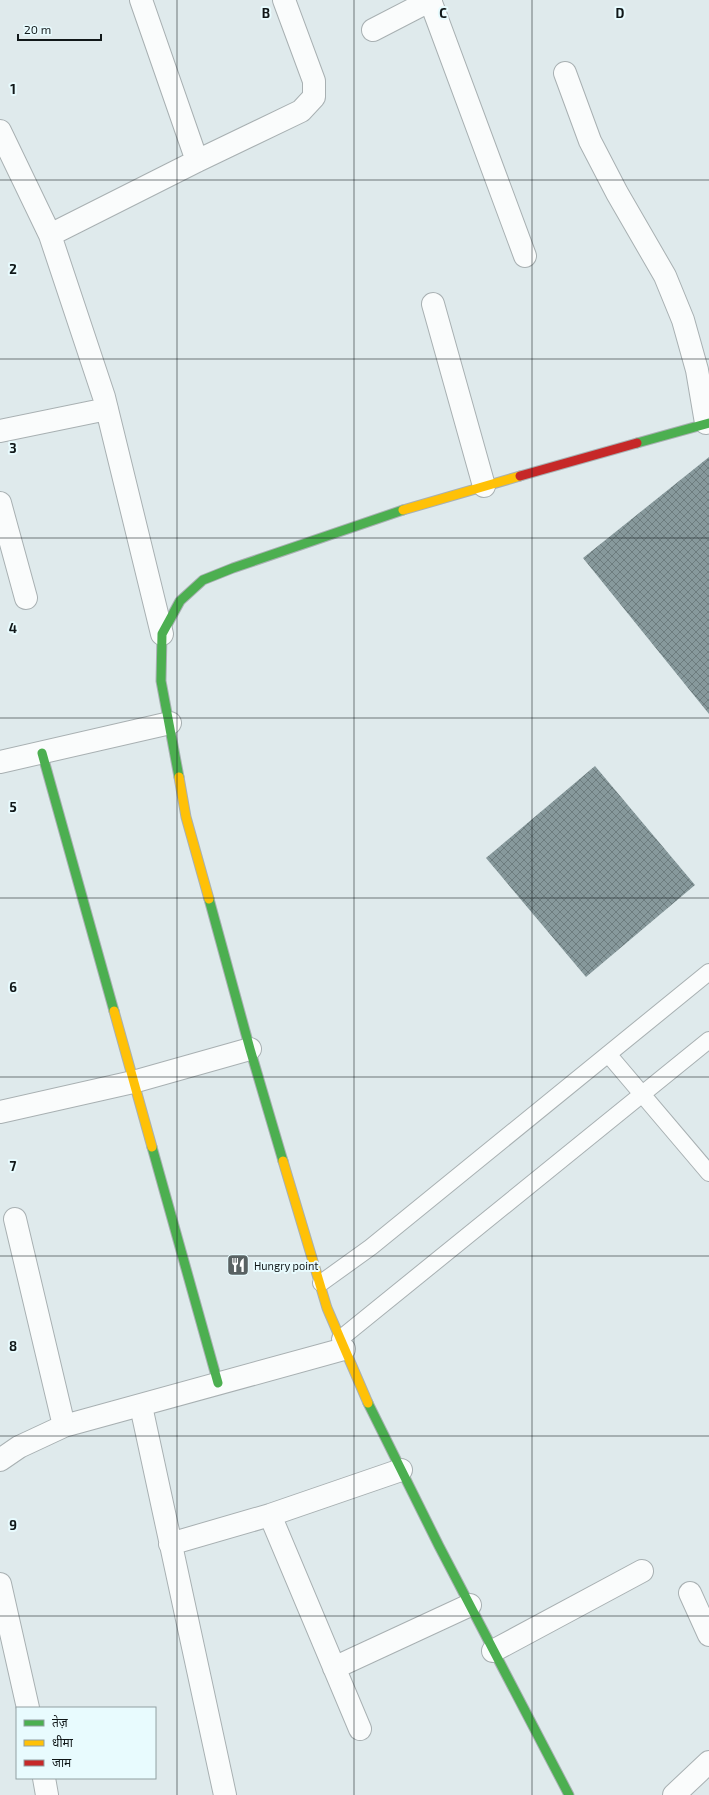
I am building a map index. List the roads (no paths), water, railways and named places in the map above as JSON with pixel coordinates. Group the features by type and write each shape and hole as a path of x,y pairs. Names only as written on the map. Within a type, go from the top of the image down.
{"street":[{"path":"141,0 197,161"},
{"path":"50,235 197,161 301,111 314,97 314,81 284,0"},
{"path":"373,30 431,0 525,256"},
{"path":"162,634 180,601 203,580 233,568 427,502 708,423 697,370 683,320 668,283 617,194 590,140 565,73"},
{"path":"0,131 50,235 107,409 162,634 161,681 186,817 250,1049 321,1283 327,1308 342,1344 401,1470 493,1651 569,1795"},
{"path":"433,304 484,486"},
{"path":"0,431 107,409"},
{"path":"0,503 26,598"},
{"path":"0,762 170,724"},
{"path":"42,753 218,1382"},
{"path":"0,1112 133,1082 250,1049"},
{"path":"15,1219 64,1426"},
{"path":"0,1460 19,1447 64,1426 141,1406 342,1344"},
{"path":"141,1406 225,1795"},
{"path":"170,1544 270,1515 401,1470"},
{"path":"270,1515 360,1729"},
{"path":"493,1651 642,1572"},
{"path":"0,1584 28,1707"},
{"path":"690,1593 709,1634"},
{"path":"334,1668 470,1605"},
{"path":"674,1795 709,1762"},
{"path":"44,1779 47,1795"}],"lane":[{"path":"321,1283 371,1247 709,972"},
{"path":"342,1344 709,1040"},
{"path":"608,1054 709,1174"}],"place":[{"name":"Hungry point","path":"238,1265"}]}
